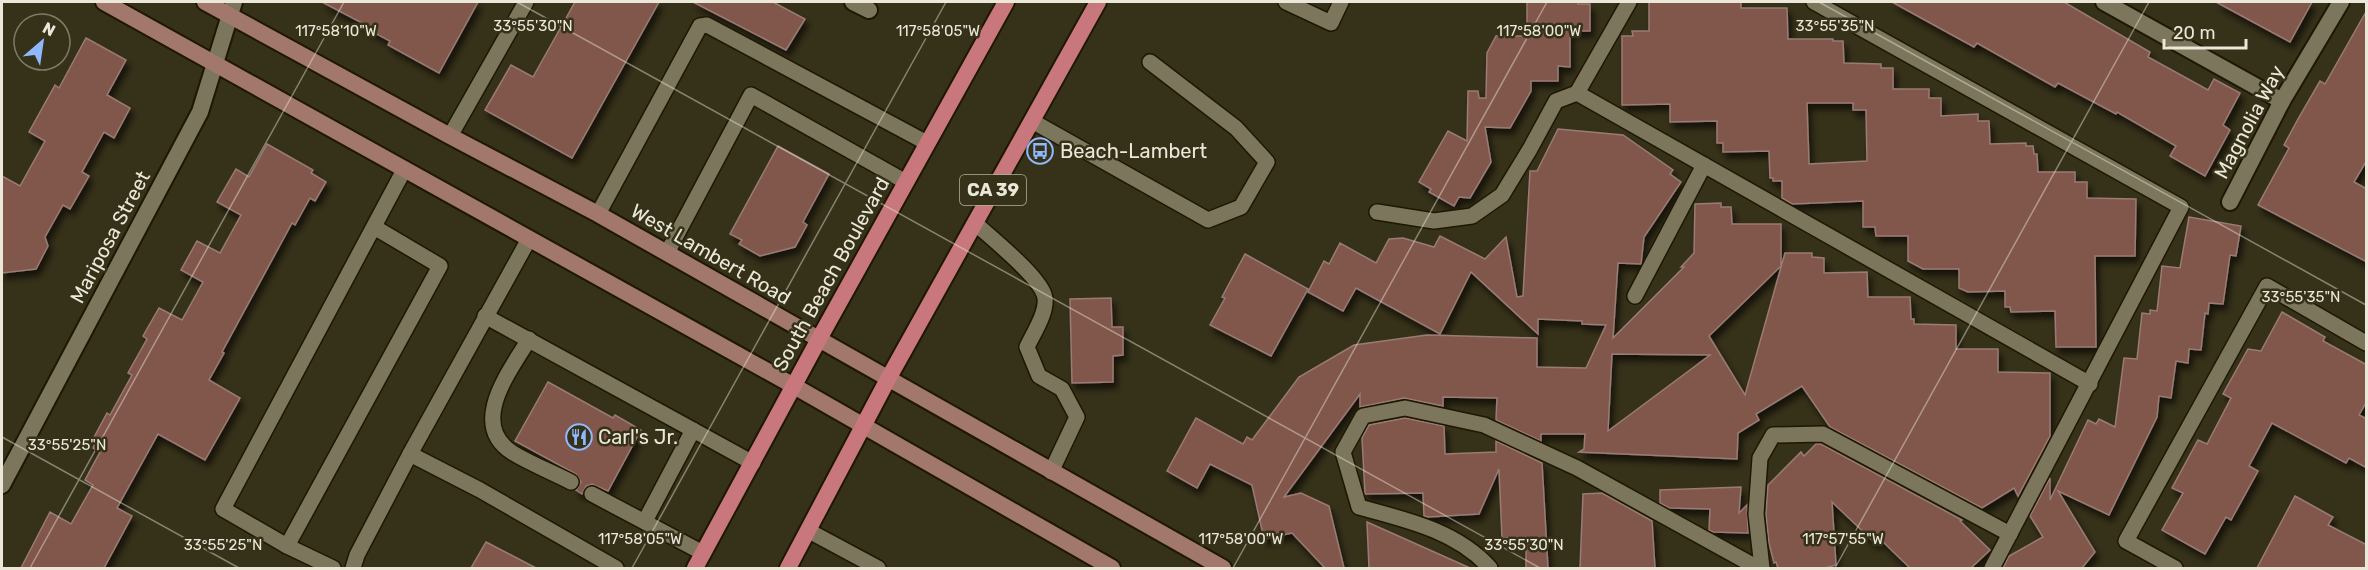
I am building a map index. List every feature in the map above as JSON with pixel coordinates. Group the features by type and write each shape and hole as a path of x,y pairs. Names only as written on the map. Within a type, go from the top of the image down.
{"main road":[{"path":"104,2 794,387 1112,568"},
{"name":"West Lambert Road","path":"205,2 232,8 450,136 598,214 1223,568"},
{"name":"South Beach Boulevard","path":"695,568 1006,2"},
{"name":"CA 39","path":"788,568 888,379 1098,2"}],"street":[{"path":"853,2 868,10"},
{"path":"2104,2 2282,101"},
{"name":"Magnolia Way","path":"2230,202 2282,101 2341,2"},
{"name":"Mariposa Street","path":"2,485 200,112 232,8"}],"lane":[{"path":"450,136 526,2"},
{"path":"1286,2 1331,23 1341,2"},
{"path":"1377,212 1434,221 1472,216 1502,195 1556,101 1577,93 1629,2"},
{"path":"1814,2 2181,207 1992,568"},
{"path":"598,214 700,26 707,25 927,143"},
{"path":"1032,121 1208,219 1241,207 1267,162 1236,128 1150,62"},
{"path":"1577,93 2090,384"},
{"path":"667,253 752,95 906,182"},
{"path":"1635,296 1704,165"},
{"path":"333,568 287,546 223,509 404,170"},
{"path":"975,223 1034,277 1045,298 1042,314 1027,346 1040,376 1062,389 1077,417 1051,472"},
{"path":"287,546 440,266 374,227"},
{"path":"353,568 357,555 410,454 529,239"},
{"path":"2175,568 2126,541 2267,286 2367,343"},
{"path":"485,316 753,463"},
{"path":"529,339 494,403 491,422 497,436 511,451 571,482"},
{"path":"1491,568 1476,552 1422,524 1359,507 1343,452 1363,416 1405,408 1484,425 1577,468 1758,568"},
{"path":"645,521 693,430"},
{"path":"1762,568 1756,514 1760,458 1773,435 1823,434 2010,534"},
{"path":"410,454 480,490 616,568"},
{"path":"592,494 703,553"},
{"path":"809,531 878,568"}],"building":[{"path":"322,2 478,2 439,73 388,45 390,41 365,28 366,25"},
{"path":"575,2 659,2 572,158 485,110 511,65 533,77"},
{"path":"693,2 773,2 805,19 786,50"},
{"path":"1527,2 1590,4 1590,31 1570,31 1570,67 1558,66 1558,81 1531,81 1531,91 1510,128 1485,127 1491,162 1470,198 1459,197 1454,206 1429,192 1431,189 1419,182 1448,131 1467,141 1468,91 1478,91 1479,98 1486,98 1487,53 1496,36 1527,36"},
{"path":"1649,2 1741,2 1741,8 1787,8 1788,39 1843,41 1844,63 1881,64 1881,68 1893,68 1893,89 1929,89 1929,98 1941,98 1941,116 1978,114 1978,121 1989,121 1990,144 2026,143 2026,146 2033,146 2034,154 2037,154 2038,172 2075,172 2075,182 2087,182 2087,198 2136,199 2135,256 2095,256 2096,347 2056,347 2055,311 2011,312 2010,307 2005,307 2005,291 1968,292 1959,288 1959,269 1923,269 1908,261 1908,236 1876,236 1875,227 1863,227 1863,201 1792,204 1782,198 1782,181 1773,181 1773,178 1770,178 1769,151 1723,152 1723,143 1717,143 1717,121 1670,122 1670,104 1622,105 1622,36 1633,36 1632,31 1649,31","holes":["1807,103 1853,103 1853,110 1866,110 1867,161 1809,164"]},
{"path":"1892,2 2064,2 2150,52 2148,57 2208,90 2214,79 2240,93 2223,125 2230,130 2205,176 2170,156 2176,146 2117,112 2116,114 2058,83 2055,87 1977,43 1974,47"},
{"path":"2216,2 2312,2 2290,42"},
{"path":"2367,10 2367,160 2354,182 2367,189 2367,262 2258,205 2289,148 2284,145 2298,119 2320,81 2325,84"},
{"path":"86,38 126,60 107,95 130,108 114,138 104,132 82,172 89,176 70,209 63,205 45,237 48,246 36,269 2,273 2,176 20,186 45,141 29,132 55,85 59,88 68,72 72,72 72,64"},
{"path":"1558,129 1623,135 1673,170 1670,174 1681,182 1644,237 1641,264 1618,263 1613,338 1684,267 1681,267 1694,253 1695,204 1721,203 1721,207 1731,207 1732,224 1781,224 1781,266 1709,336 1745,395 1785,253 1812,253 1812,257 1824,258 1824,273 1867,272 1868,297 1910,297 1911,319 1914,319 1914,324 1956,325 1956,349 1998,349 1998,372 2050,373 2050,436 2018,496 2014,488 1982,508 1830,427 1802,386 1756,414 1759,420 1738,433 1737,459 1579,452 1584,449 1585,434 1541,434 1541,441 1496,420 1497,398 1443,397 1443,406 1404,398 1360,407 1360,394 1284,497 1301,493 1329,506 1344,568 1325,568 1292,533 1264,539 1252,485 1210,464 1197,488 1167,471 1196,418 1243,444 1247,437 1252,440 1299,377 1354,345 1427,335 1537,338 1537,367 1586,368 1606,325 1582,324 1582,321 1538,319 1538,334 1471,272 1440,334 1356,288 1343,311 1308,292 1324,261 1329,264 1340,243 1376,263 1389,239 1403,238 1434,247 1440,236 1485,259 1506,237 1517,297 1523,296 1530,171 1537,171","holes":["1612,354 1710,355 1608,431"]},
{"path":"267,144 313,170 311,173 326,182 315,201 310,198 295,225 292,223 209,380 240,398 205,460 158,434 117,508 132,516 104,568 21,568 50,512 71,524 93,485 85,480 100,452 93,448 95,443 92,441 107,413 110,415 132,375 128,373 147,339 143,336 159,308 182,320 203,282 181,270 197,241 220,253 241,215 217,202 236,169 249,177"},
{"path":"778,146 829,174 803,222 807,225 795,247 760,256 739,244 742,240 730,234"},
{"path":"2189,217 2241,226 2236,256 2230,255 2223,304 2209,303 2208,314 2205,313 2201,350 2189,349 2188,363 2176,361 2171,398 2159,396 2157,417 2109,515 2058,491 2095,552 2082,568 2003,568 2009,556 2043,537 2030,516 2050,478 2050,500 2088,420 2096,424 2099,419 2115,427 2124,358 2137,359 2142,313 2150,314 2150,310 2157,311 2162,266 2180,268"},
{"path":"1245,254 1308,289 1271,356 1210,325"},
{"path":"1111,298 1112,327 1123,327 1123,355 1113,356 1113,382 1072,383 1070,299"},
{"path":"2282,312 2325,337 2323,341 2367,365 2367,401 2359,415 2367,419 2367,468 2349,458 2346,463 2272,423 2249,466 2258,471 2231,520 2226,517 2205,554 2162,530 2183,493 2172,488 2198,440 2207,444 2231,398 2223,394 2248,349 2261,351"},
{"path":"548,382 613,418 615,415 641,430 608,491 592,484 586,486 582,494 576,490 581,482 576,474 515,441"},
{"path":"1405,418 1444,426 1445,454 1496,452 1496,441 1542,463 1548,568 1526,568 1526,537 1502,538 1499,469 1479,514 1428,517 1424,516 1423,493 1365,494 1362,438 1369,425"},
{"path":"1816,444 1821,444 1962,520 1960,521 1990,550 1971,568 1910,568 1880,539 1875,543 1832,502 1836,565 1825,568 1778,568 1776,562 1774,563 1769,543 1766,514 1768,485 1801,452 1804,456"},
{"path":"1741,487 1739,513 1747,505 1748,533 1709,530 1710,509 1669,508 1660,503 1660,490"},
{"path":"1602,493 1652,521 1655,568 1580,568 1583,494"},
{"path":"2295,496 2333,517 2328,525 2367,545 2367,568 2257,568"},
{"path":"1367,522 1470,568 1369,568"},
{"path":"486,542 536,568 471,568"}],"place":[{"name":"Beach-Lambert","path":"1040,151"},
{"name":"Carl's Jr.","path":"579,437"}]}
